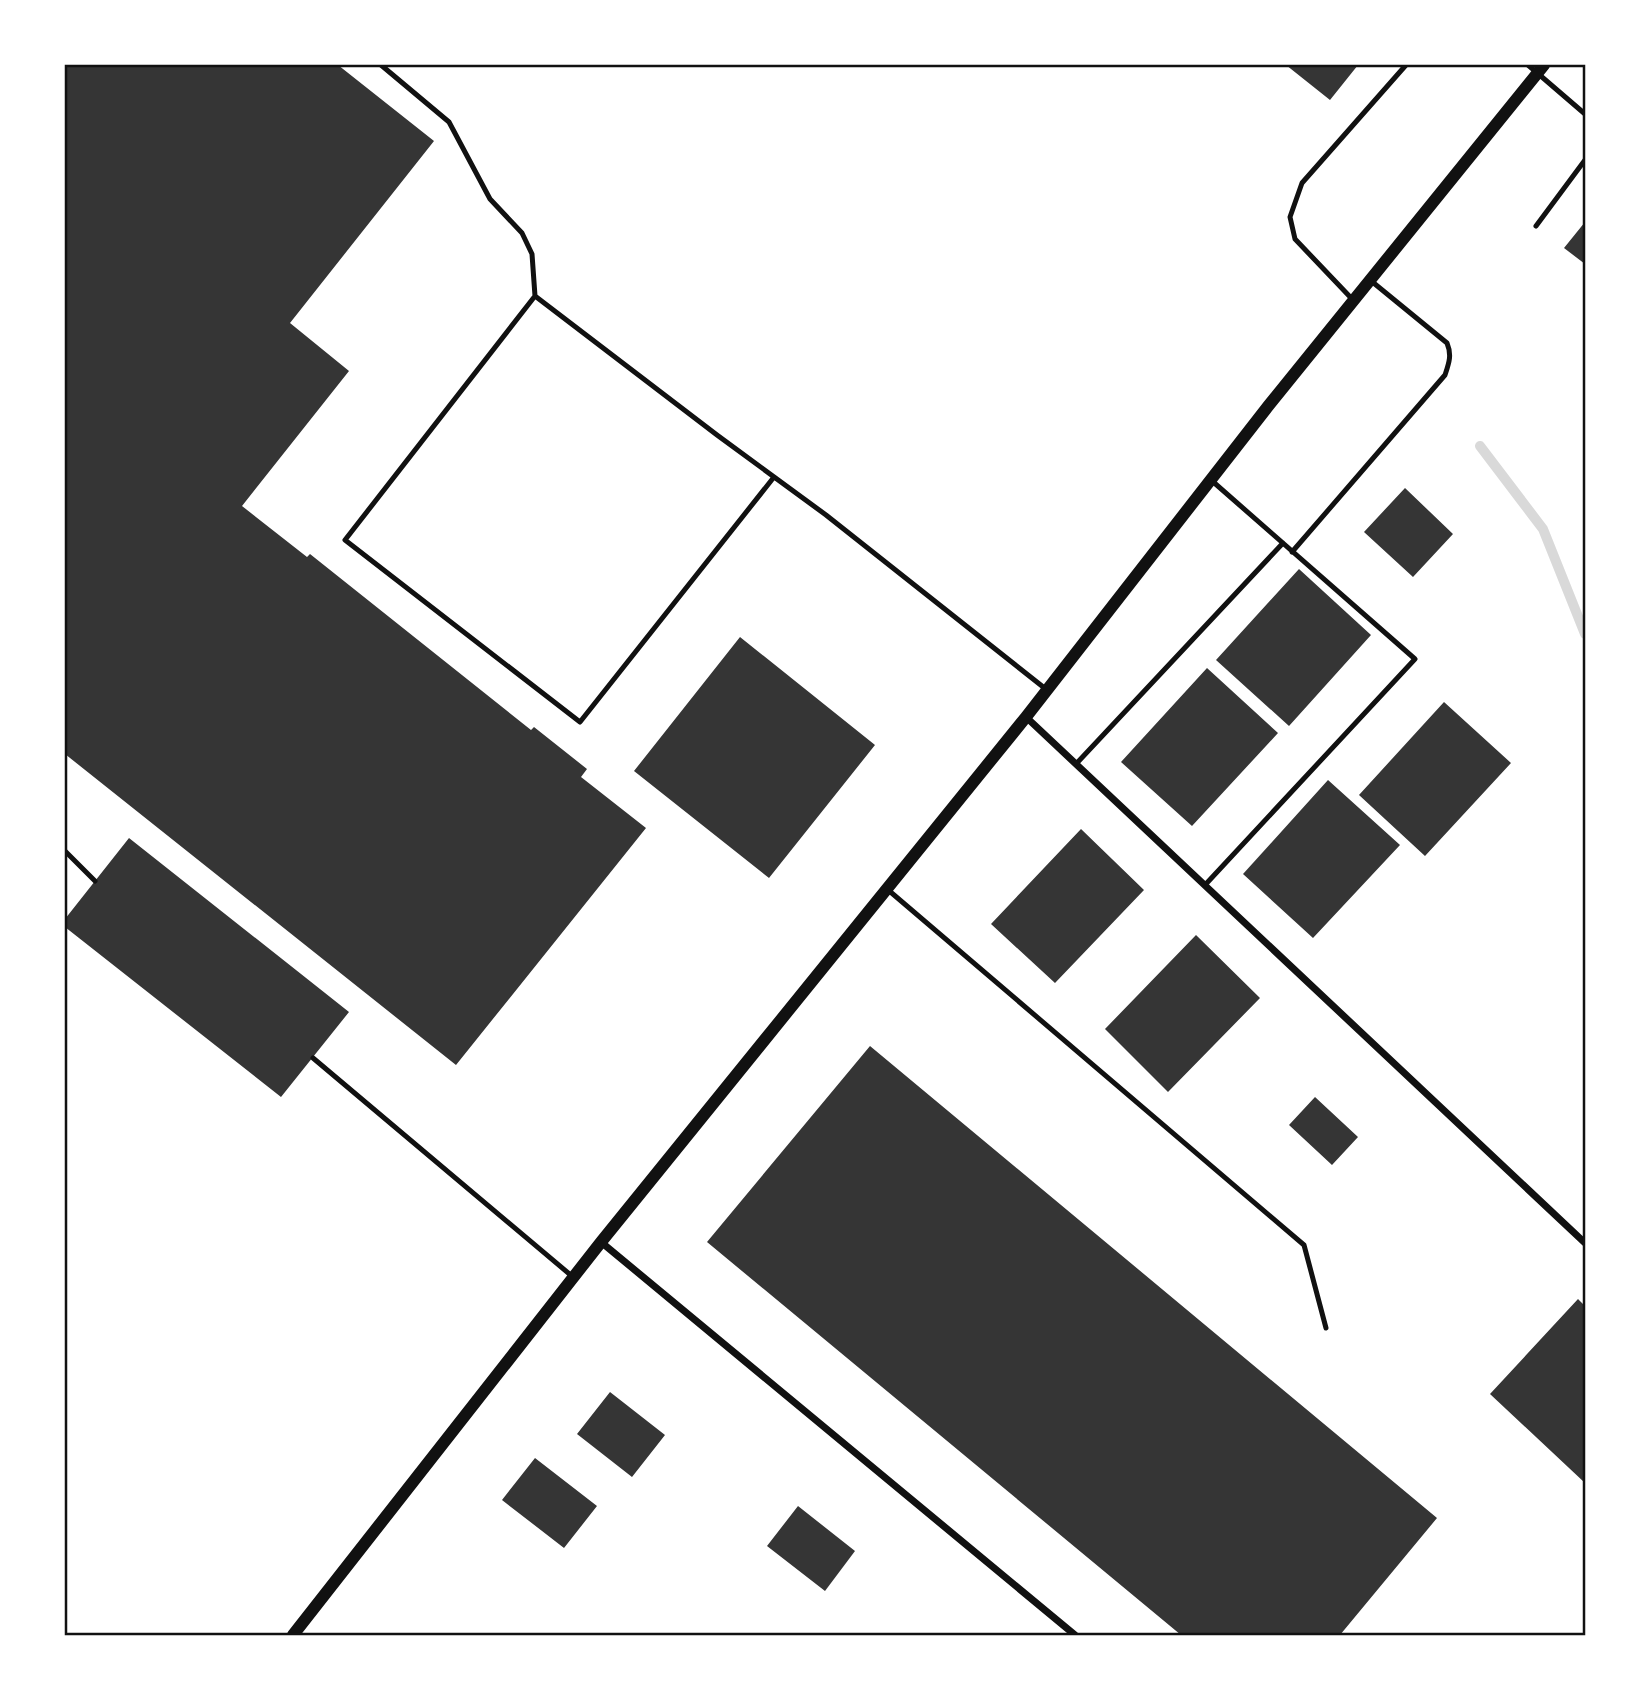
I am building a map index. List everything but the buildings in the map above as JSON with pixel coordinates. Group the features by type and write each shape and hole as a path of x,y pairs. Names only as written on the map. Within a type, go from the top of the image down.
{"street":[{"path":"293,1635 573,1277 1026,717 1536,67"},
{"path":"1026,717 1585,1244"},
{"path":"601,1242 1075,1635"}],"lane":[{"path":"381,65 449,122 489,199 522,233 532,254 535,296 345,540 580,722 774,477"},
{"path":"1354,301 1295,239 1290,217 1303,183 1406,65"},
{"path":"1536,67 1585,114"},
{"path":"1536,226 1585,160"},
{"path":"1292,552 1445,375 1449,362 1450,351 1447,343 1370,280"},
{"path":"535,296 826,515 1047,690"},
{"path":"1205,885 1415,659 1211,480"},
{"path":"1076,764 1283,543"},
{"path":"65,851 95,881"},
{"path":"887,889 1304,1245 1326,1328"},
{"path":"313,1058 573,1277"}],"waterway":[{"path":"1480,446 1543,529 1585,634"}]}
